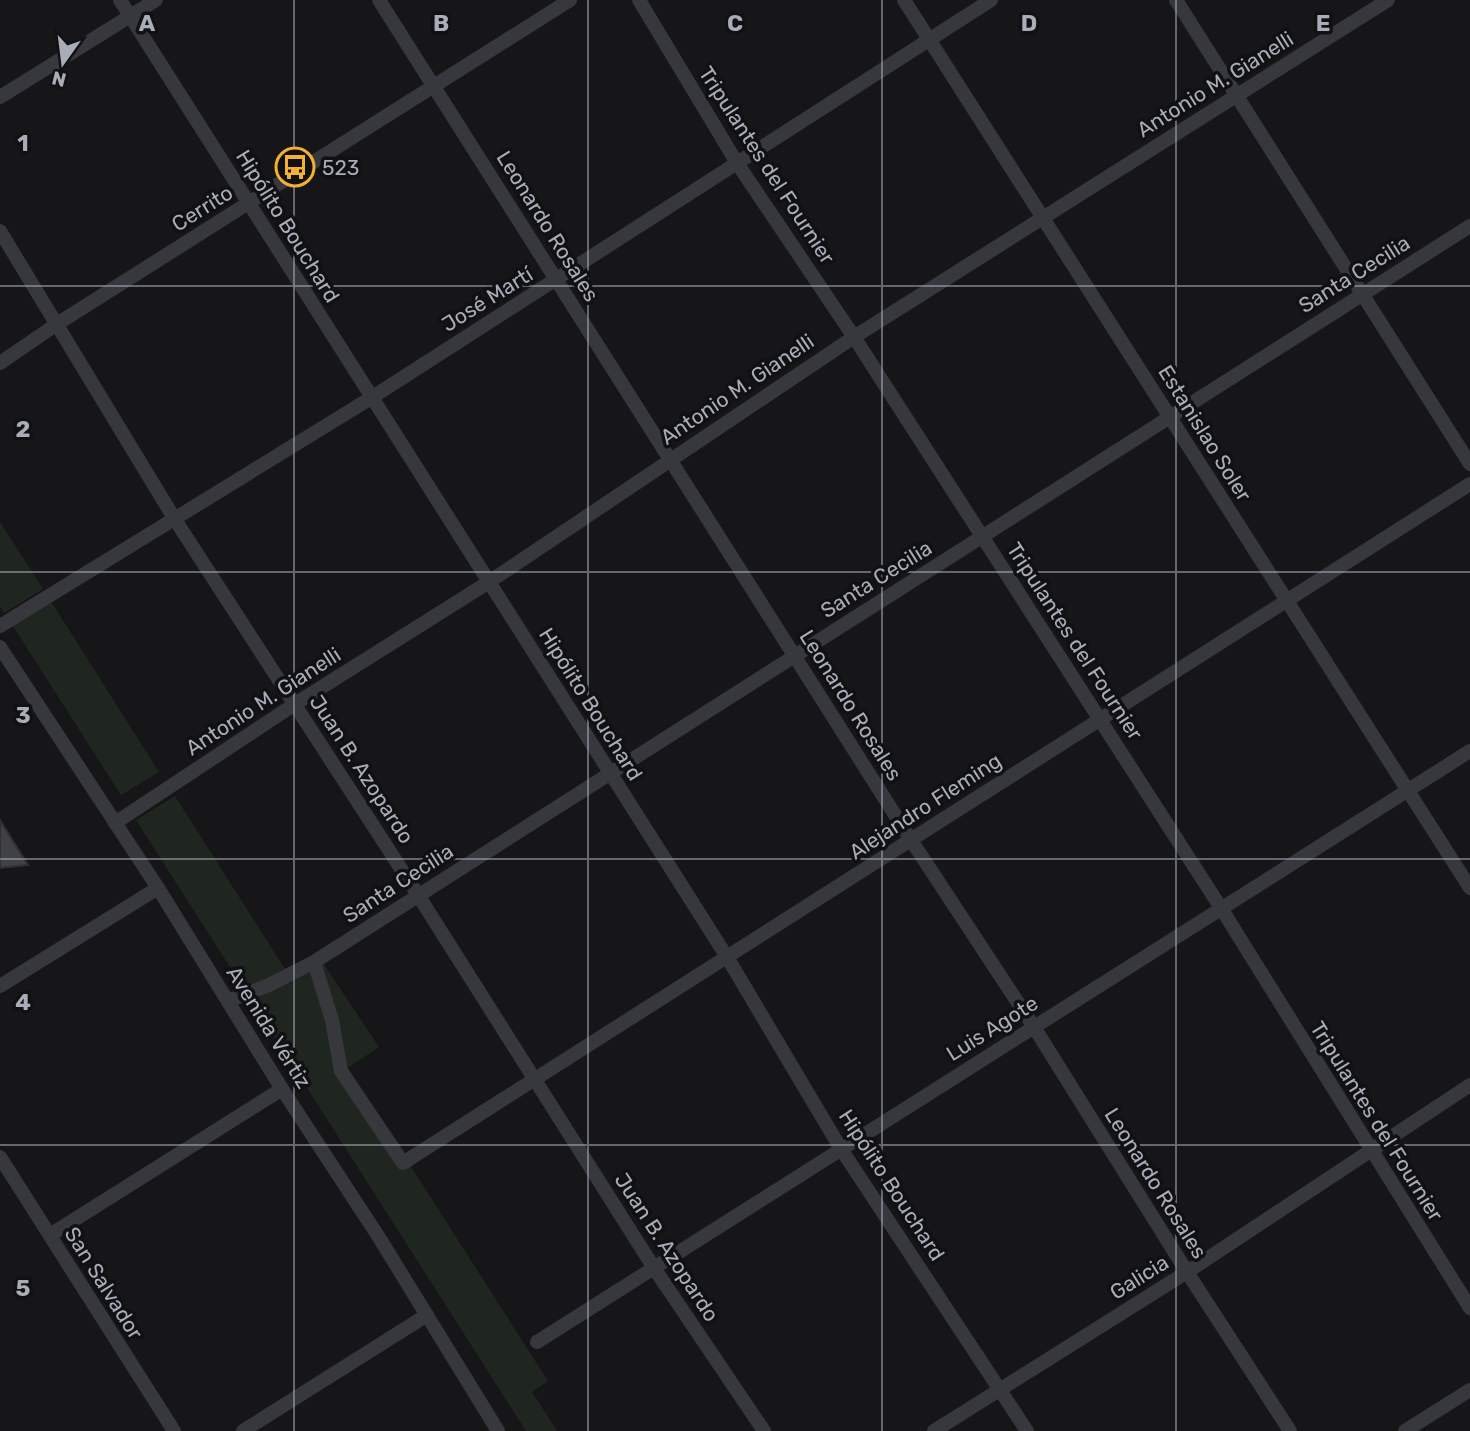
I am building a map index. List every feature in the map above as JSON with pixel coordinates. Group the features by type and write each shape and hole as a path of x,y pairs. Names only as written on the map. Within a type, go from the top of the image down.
{"street":[{"name":"Hipólito Bouchard","path":"120,0 727,957 841,1149 1027,1431"},
{"path":"0,97 156,0"},
{"name":"Leonardo Rosales","path":"379,0 911,840 1034,1027 1290,1431"},
{"name":"Cerrito","path":"0,363 57,324 570,0"},
{"name":"Tripulantes del Fournier","path":"639,0 737,163 854,337 1101,719 1470,1308"},
{"name":"Estanislao Soler","path":"904,0 1470,888"},
{"name":"José Martí","path":"0,626 371,398 991,0"},
{"path":"1176,0 1470,464"},
{"name":"Antonio M. Gianelli","path":"115,823 295,704 489,582 854,337 1388,0"},
{"name":"Santa Cecilia","path":"228,1001 269,985 314,962 1470,226"},
{"name":"Juan B. Azopardo","path":"0,231 174,518 418,895 654,1268 764,1431"},
{"name":"Alejandro Fleming","path":"314,962 332,1020 341,1071 403,1163 1470,484"},
{"name":"Avenida Vértiz","path":"0,647 158,888 498,1431"},
{"name":"Luis Agote","path":"537,1342 1470,751"},
{"path":"0,986 158,888"},
{"name":"Galicia","path":"934,1431 1187,1272 1369,1149 1470,1085"},
{"path":"50,1235 282,1089"},
{"name":"San Salvador","path":"0,1157 174,1431"},
{"path":"243,1431 427,1315"},
{"path":"1405,1431 1470,1390"}],"shaded area":[{"path":"0,522 43,589 4,613 0,606"},
{"path":"50,600 159,772 121,795 11,623"},
{"path":"175,796 285,969 266,980 242,986 136,820"},
{"path":"323,963 379,1047 348,1068 548,1381 532,1392 557,1431 526,1431 251,1000"}],"building":[{"path":"0,820 28,865 0,868"}],"place":[{"name":"523","path":"295,167"}]}
